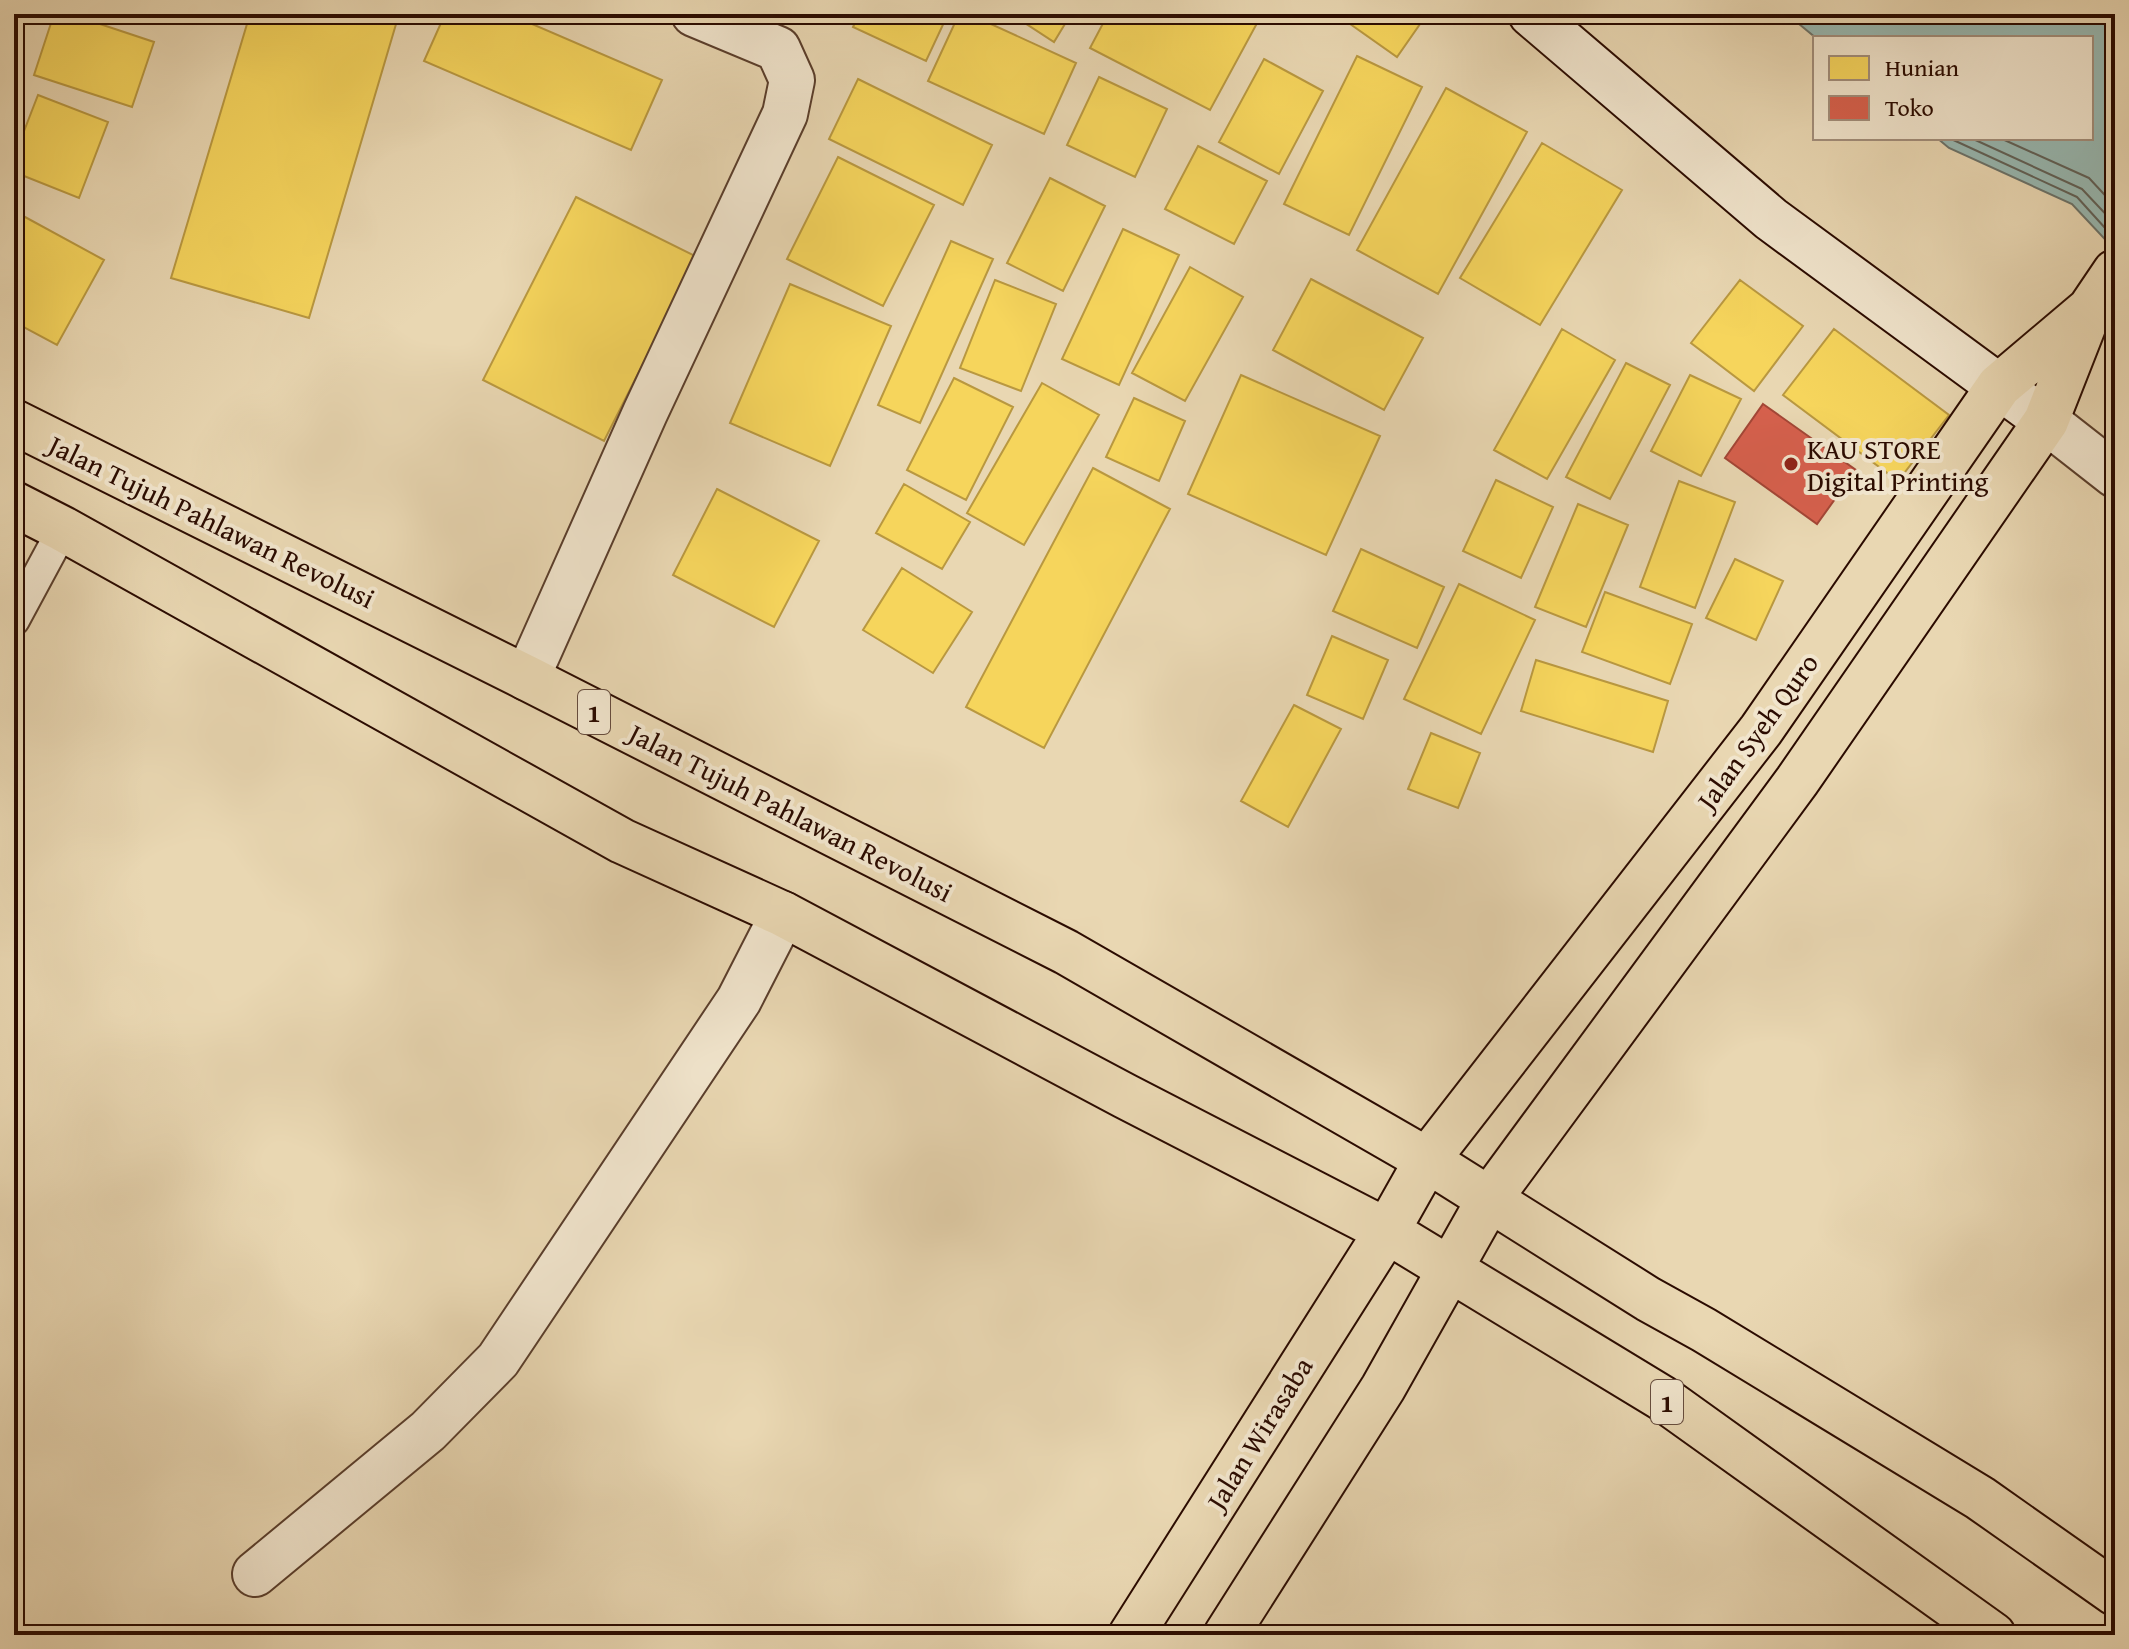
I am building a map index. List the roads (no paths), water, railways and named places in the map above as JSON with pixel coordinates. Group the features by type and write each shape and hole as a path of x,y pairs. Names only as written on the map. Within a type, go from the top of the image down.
{"main road":[{"name":"Jalan Syeh Quro","path":"1448,1269 1490,1198 1797,781 2046,421 2090,309 2115,272"},
{"name":"Jalan Syeh Quro","path":"1387,1231 1427,1160 1761,730 1999,386 2090,309"},
{"name":"Jalan Tujuh Pahlawan Revolusi","path":"14,422 1066,952 1427,1160"},
{"name":"1","path":"14,504 622,841 783,914 1387,1231 1662,1398 1993,1635"},
{"name":"1","path":"1427,1160 1648,1299 1980,1498 2115,1593"},
{"name":"Jalan Wirasaba","path":"1131,1635 1387,1231"},
{"path":"1226,1635 1383,1388 1448,1269"}],"street":[{"path":"527,678 645,413 785,114 792,80 778,49 694,14"},
{"path":"1531,14 1771,219 2115,475"},
{"path":"255,1574 428,1431 498,1360 739,1000 783,914"}],"lane":[{"path":"14,620 63,529"}],"water":[{"path":"1787,14 2115,14 2115,250 2072,204 1949,148 1939,140 2093,140 2093,36 1814,36"}],"place":[{"name":"KAU STORE Digital Printing","path":"1791,464"}]}
